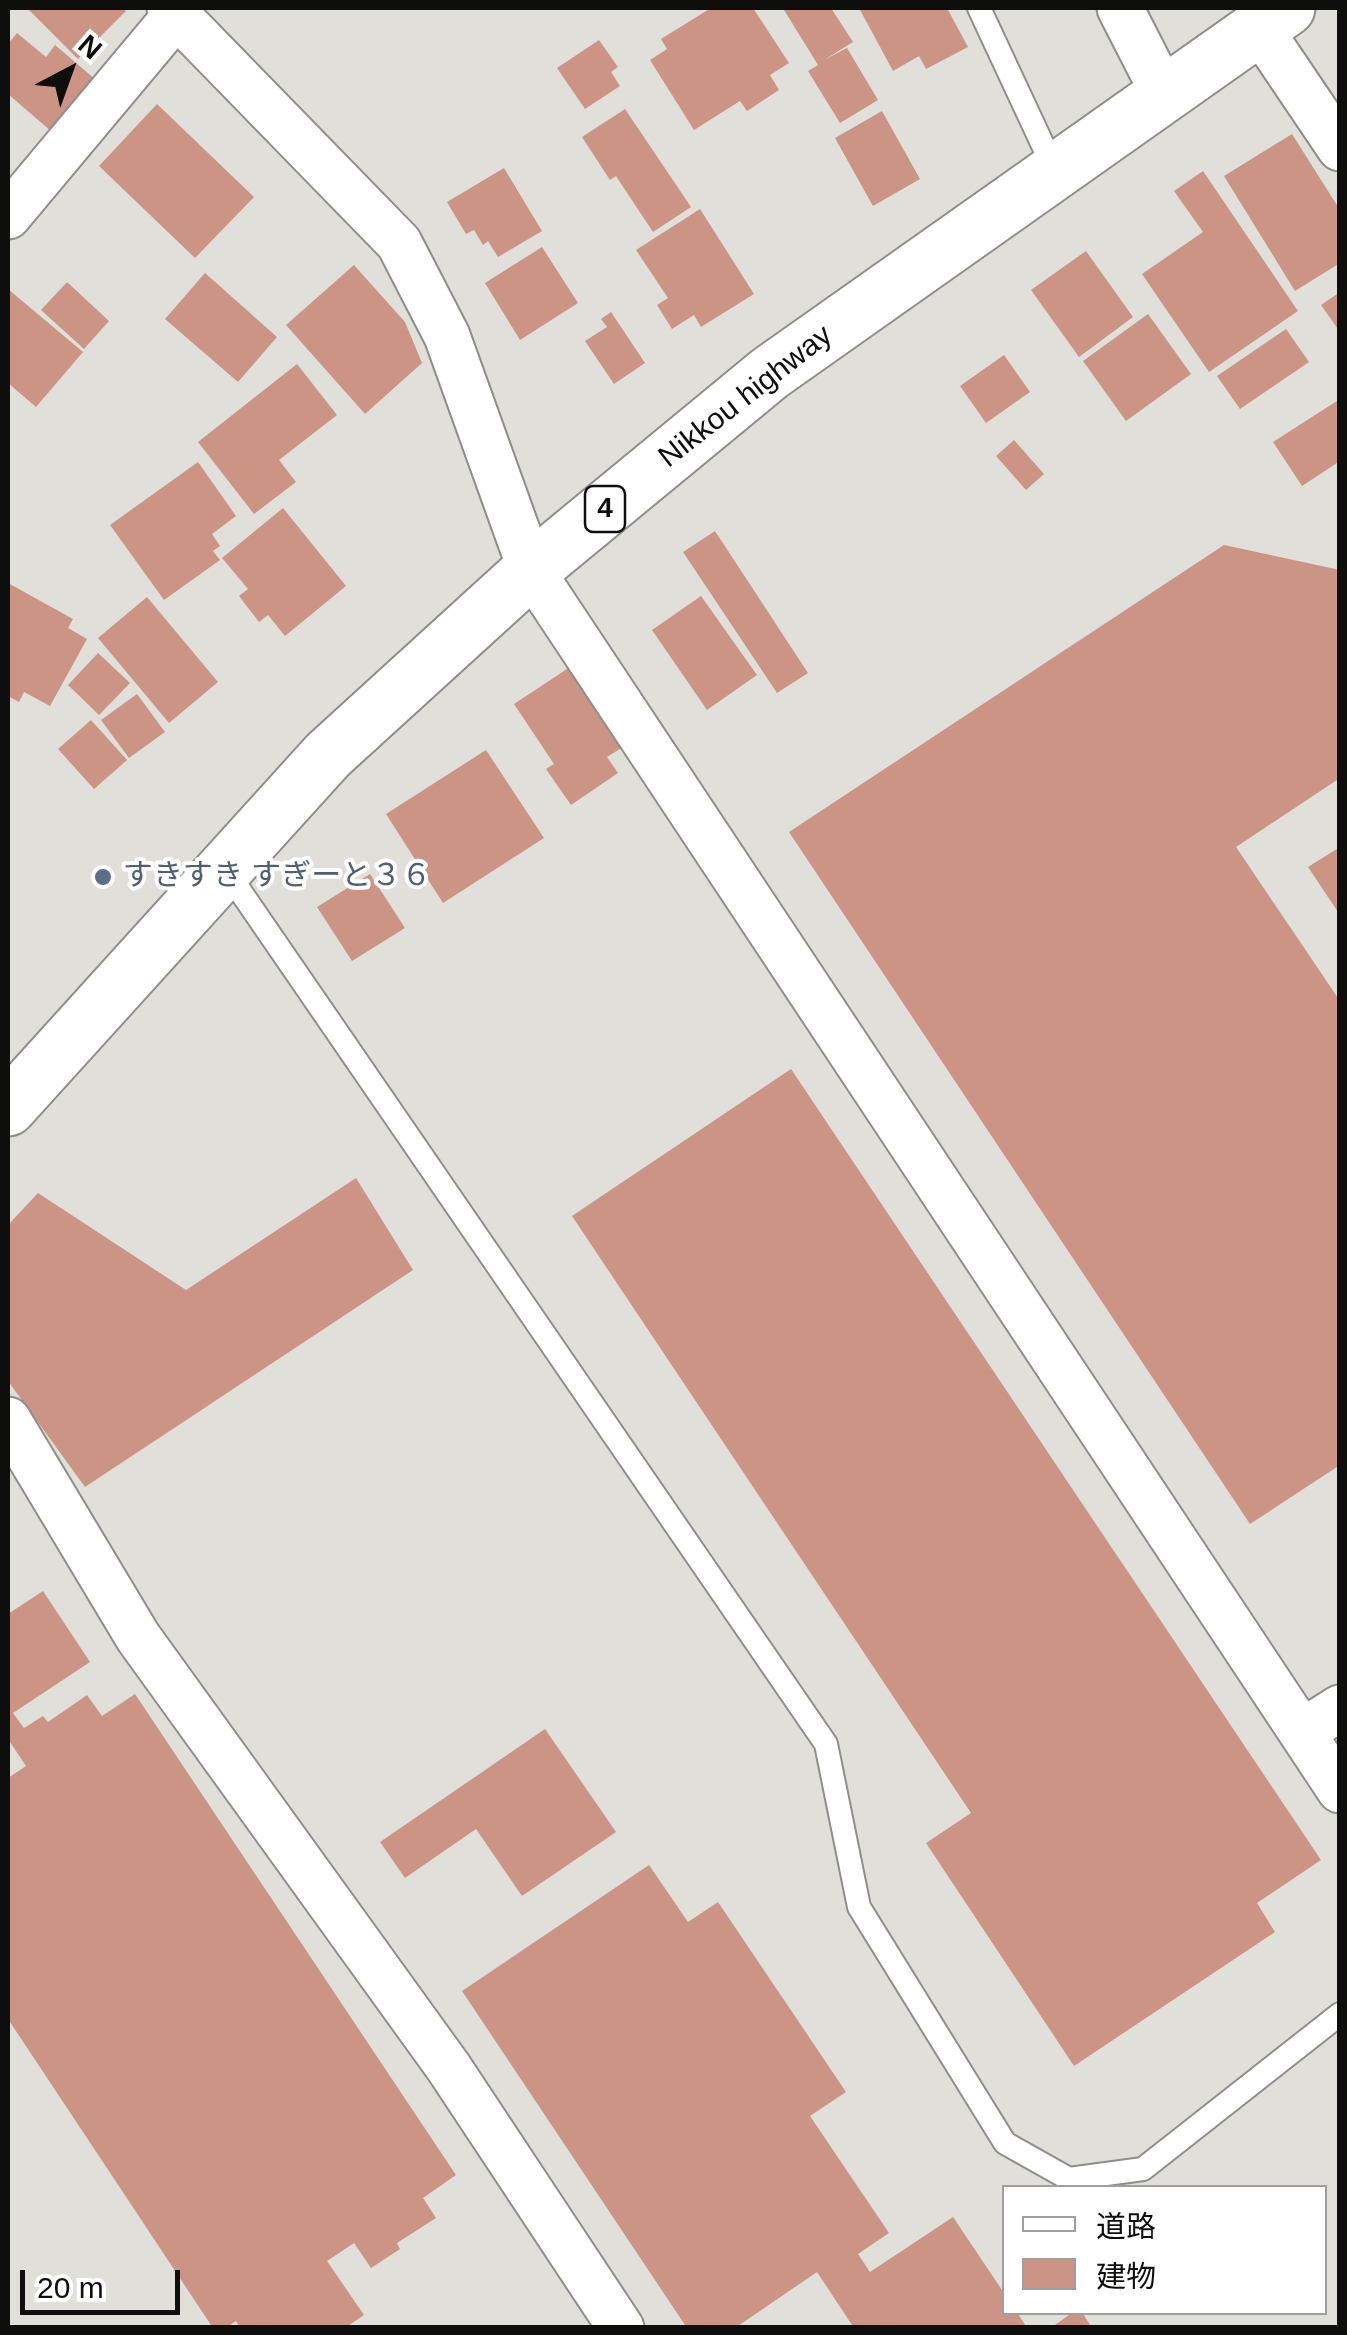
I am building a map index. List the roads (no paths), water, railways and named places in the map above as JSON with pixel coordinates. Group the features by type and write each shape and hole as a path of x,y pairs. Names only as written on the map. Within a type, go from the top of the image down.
{"highway":[{"name":"Nikkou highway","path":"8,1108 328,755 531,570 770,373 1273,18"}],"street":[{"path":"1120,8 1164,94"},
{"path":"8,216 174,10 399,243 447,336 531,570 1340,1790"},
{"path":"1273,18 1340,148"},
{"path":"8,1420 138,1637 450,2068 621,2328"},
{"path":"1302,1732 1340,1708"}],"lane":[{"path":"979,8 1054,172"},
{"path":"225,868 826,1744 859,1906 1005,2144 1069,2178 1144,2169 1340,2014"}],"place":[{"name":"すきすき すぎーと３６","path":"103,877"}]}
